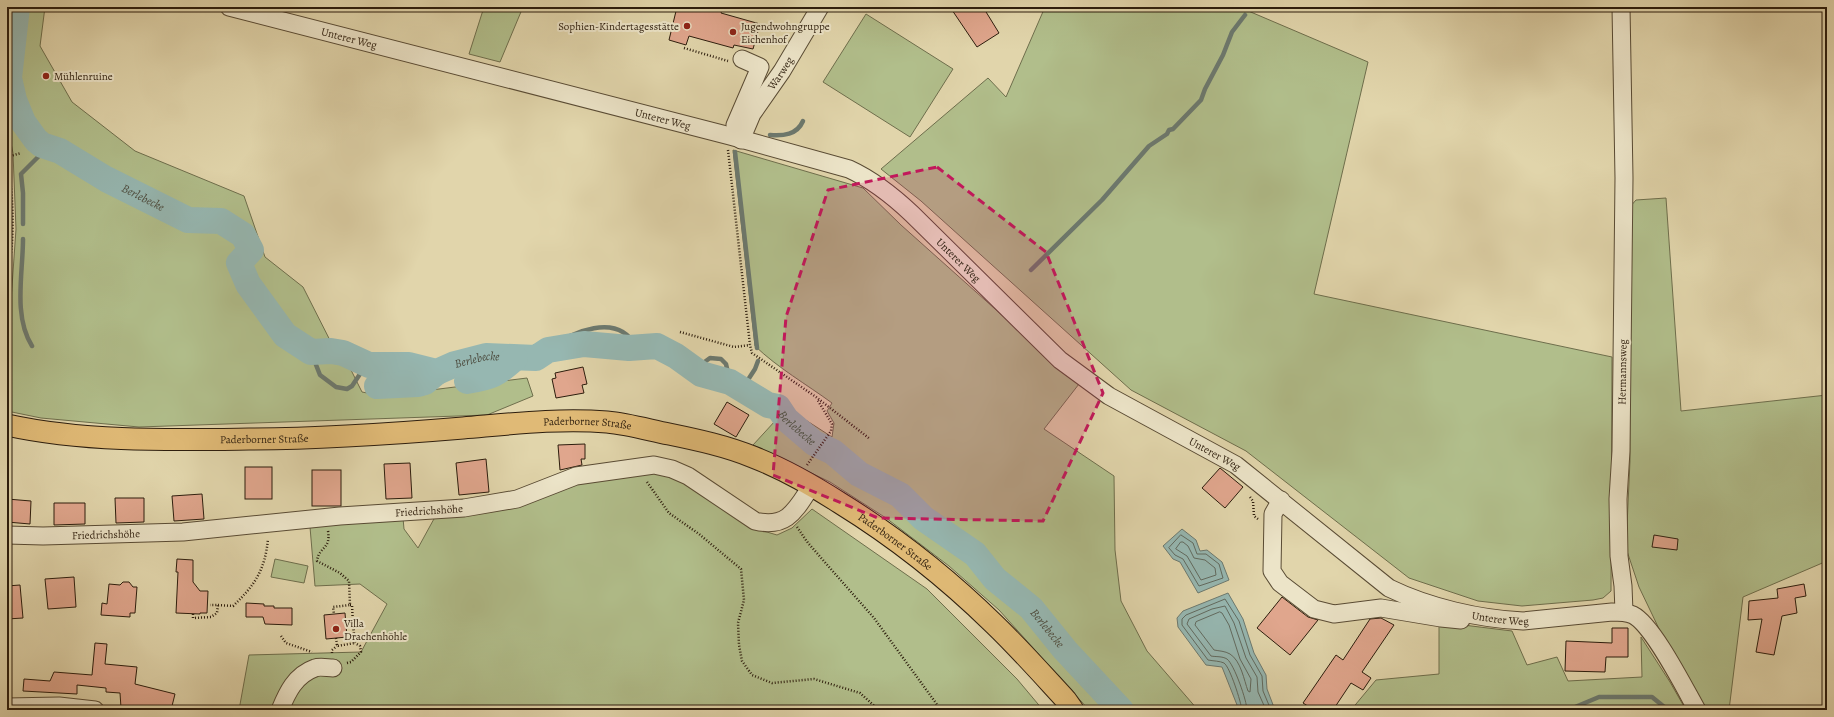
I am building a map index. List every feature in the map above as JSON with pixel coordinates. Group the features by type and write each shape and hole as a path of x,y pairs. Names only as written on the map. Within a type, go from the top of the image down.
{"main road":[{"name":"Paderborner Straße","path":"7,425 25,429 106,438 274,439 355,436 505,424 608,422 707,442 752,456 812,485 866,519 917,556 995,625 1066,700 1073,710"}],"street":[{"name":"Unterer Weg","path":"229,7 735,138 850,170 874,183 912,214 1060,360 1109,396 1236,465 1389,588 1407,596 1473,615 1523,622 1624,612"},
{"name":"Warweg","path":"735,138 782,71 820,7"},
{"name":"Hermannsweg","path":"1621,7 1624,186 1621,451 1618,499 1619,556 1623,586 1624,612"},
{"path":"735,138 760,67 738,61"},
{"name":"Friedrichshöhe","path":"7,535 43,536 183,532 325,517 464,508 517,499 576,476 654,465 672,469 688,476 755,521 775,523 790,516"},
{"path":"790,516 812,485"},
{"path":"1280,500 1274,509 1272,520 1272,571 1280,583 1314,609 1334,614 1381,608 1441,618 1468,620 1473,615"},
{"path":"1624,612 1634,616 1644,624 1697,710"},
{"path":"280,710 286,693 298,678 315,668 333,668"},
{"path":"7,706 59,706 95,710"}],"path":[{"path":"684,48 738,61"},
{"path":"735,138 727,152 752,353 816,397 870,439"},
{"path":"7,276 11,236 10,173 7,157 21,153"},
{"path":"680,332 734,347 750,345"},
{"path":"812,457 829,433 832,424 816,397"},
{"path":"636,467 669,513 699,534 741,569 744,600 738,623 739,645 742,661 752,675 772,683 814,678 860,693 879,710"},
{"path":"1248,496 1253,501 1254,516 1261,521 1272,520"},
{"path":"790,516 808,543 874,618 941,710"},
{"path":"325,517 329,539 328,545 318,555 317,561 340,573 350,581 350,605 352,605 355,643"},
{"path":"210,605 233,606 252,586 262,568 267,552 267,541"},
{"path":"193,614 193,618 211,617 217,613 218,605"},
{"path":"334,614 333,607 350,605"},
{"path":"348,622 349,626 353,625"},
{"path":"281,636 286,643 316,654 333,668 351,662 361,652 360,646 355,643 338,646 332,650"},
{"path":"336,638 338,646"}],"highlighted area":[{"path":"937,167 1046,252 1103,393 1043,521 878,518 773,475 786,317 828,190"}],"green space":[{"path":"7,7 45,7 40,46 72,102 135,151 244,196 265,257 303,287 341,362 351,370 362,392 383,396 527,378 533,396 487,415 139,427 41,418 7,411 7,307 11,301 16,229 13,153 7,124"},
{"path":"484,7 523,7 500,62 469,54"},
{"path":"1045,7 1239,7 1368,62 1314,294 1612,357 1611,591 1603,598 1593,600 1522,606 1478,601 1409,578 1246,451 1131,390 921,201 881,169 988,78 1006,97"},
{"path":"866,14 953,69 910,137 823,82"},
{"path":"733,150 863,188 901,225 1079,384 1044,429 1114,476 1115,550 1121,601 1147,651 1198,710 1089,710 999,610 949,566 886,518 830,482 753,445 787,408 832,437 834,423 827,411 832,403 783,369 755,346"},
{"path":"1666,198 1681,411 1827,395 1827,561 1743,597 1729,710 1705,710 1662,635 1639,587 1626,548 1630,461 1629,208 1636,200"},
{"path":"653,464 760,530 777,535 792,528 812,509 927,589 1017,679 1043,710 239,710 249,655 361,652 387,604 360,584 315,586 310,527 403,518 404,529 418,548 435,517"},
{"path":"275,559 308,566 304,583 271,577"},
{"path":"1439,622 1512,631 1527,665 1557,657 1568,681 1642,677 1641,637 1686,710 1351,710 1376,680 1439,674"}],"water":[{"path":"1182,529 1196,540 1200,551 1207,550 1222,562 1229,580 1198,593 1180,562 1173,559 1163,546"},
{"path":"1228,593 1243,619 1254,653 1266,675 1267,689 1275,710 1239,710 1222,667 1206,665 1178,627 1177,618 1183,611"}],"building":[{"path":"677,7 723,7 721,13 760,24 753,49 734,45 733,48 689,36 686,45 669,40"},
{"path":"950,7 983,7 999,33 977,47"},
{"path":"583,367 587,384 582,385 584,393 556,398 552,379 556,378 555,373"},
{"path":"727,402 749,415 736,437 714,424"},
{"path":"585,444 585,459 581,459 582,465 560,470 558,445"},
{"path":"486,459 489,492 459,495 456,463"},
{"path":"410,463 412,498 386,499 384,464"},
{"path":"245,467 272,467 272,499 245,499"},
{"path":"1220,468 1243,487 1225,508 1202,488"},
{"path":"312,470 341,470 341,506 312,506"},
{"path":"202,494 204,519 174,521 172,496"},
{"path":"115,498 144,498 144,522 116,523"},
{"path":"7,499 31,501 30,524 7,522"},
{"path":"54,503 85,503 85,524 54,525"},
{"path":"1654,535 1678,539 1677,550 1652,547"},
{"path":"177,559 193,560 193,582 200,591 208,591 207,613 176,613 178,572 176,572"},
{"path":"74,577 76,607 48,609 45,579"},
{"path":"123,582 129,582 133,587 137,587 135,613 130,613 130,617 101,615 102,603 107,604 109,584 120,585"},
{"path":"1804,584 1806,596 1795,598 1797,613 1782,616 1774,655 1756,652 1762,619 1748,620 1749,601 1778,598 1777,589"},
{"path":"20,585 23,618 7,619 7,586"},
{"path":"1282,597 1308,617 1318,620 1290,655 1257,628"},
{"path":"246,603 264,604 264,606 274,606 274,608 292,608 292,625 265,624 263,617 246,617"},
{"name":"Villa Drachenhöhle","path":"345,613 347,637 326,639 324,615"},
{"path":"1381,618 1394,625 1362,672 1371,678 1363,690 1351,683 1333,710 1314,710 1303,703 1336,655 1343,660 1370,619"},
{"path":"1612,628 1628,628 1628,657 1606,657 1605,672 1565,671 1566,641 1612,643"},
{"path":"95,643 107,644 105,664 137,667 135,684 175,694 171,710 127,710 121,708 120,693 106,692 106,688 77,685 77,694 23,691 24,679 50,681 54,672 92,675"}],"waterway":[{"name":"Berlebecke","path":"17,7 9,78 14,100 23,122 36,140 42,145 60,151 106,179 188,220 221,221 243,235 251,250 239,263 248,284 285,335 311,352 331,351 343,353 369,365 409,365 437,372 455,364 486,356 536,358 548,350 584,344 629,348 657,346 676,356 701,374 730,382 768,405 778,407 786,419 814,443 833,452 859,474 900,495 923,518 975,554 995,579 1031,608 1065,650 1121,710"},
{"path":"1031,270 1102,200 1149,146 1167,134 1169,130 1173,129 1201,100 1205,89 1223,55 1232,32 1245,15"},
{"path":"770,135 789,134 797,129 803,121"},
{"path":"23,224 23,193 21,174 41,154 51,148"},
{"path":"735,152 757,348"},
{"path":"23,239 20,294 21,308 26,334 32,346"},
{"path":"548,350 558,343 581,332 594,328 606,327 618,330 628,336 636,347"},
{"name":"Berlebecke","path":"311,352 320,375 336,387 347,389 352,386 362,371 369,365"},
{"path":"467,381 482,378 498,372 515,358"},
{"path":"695,369 710,358 721,359 726,364 730,382"},
{"path":"742,389 755,369 758,361"},
{"path":"377,386 418,384 425,382 437,372"},
{"path":"1568,710 1599,697 1652,697 1668,710"}],"place":[{"name":"Sophien-Kindertagesstätte","path":"687,26"},
{"name":"Jugendwohngruppe Eichenhof","path":"733,32"},
{"name":"Mühlenruine","path":"46,76"},
{"name":"Villa Drachenhöhle","path":"336,629"}]}
